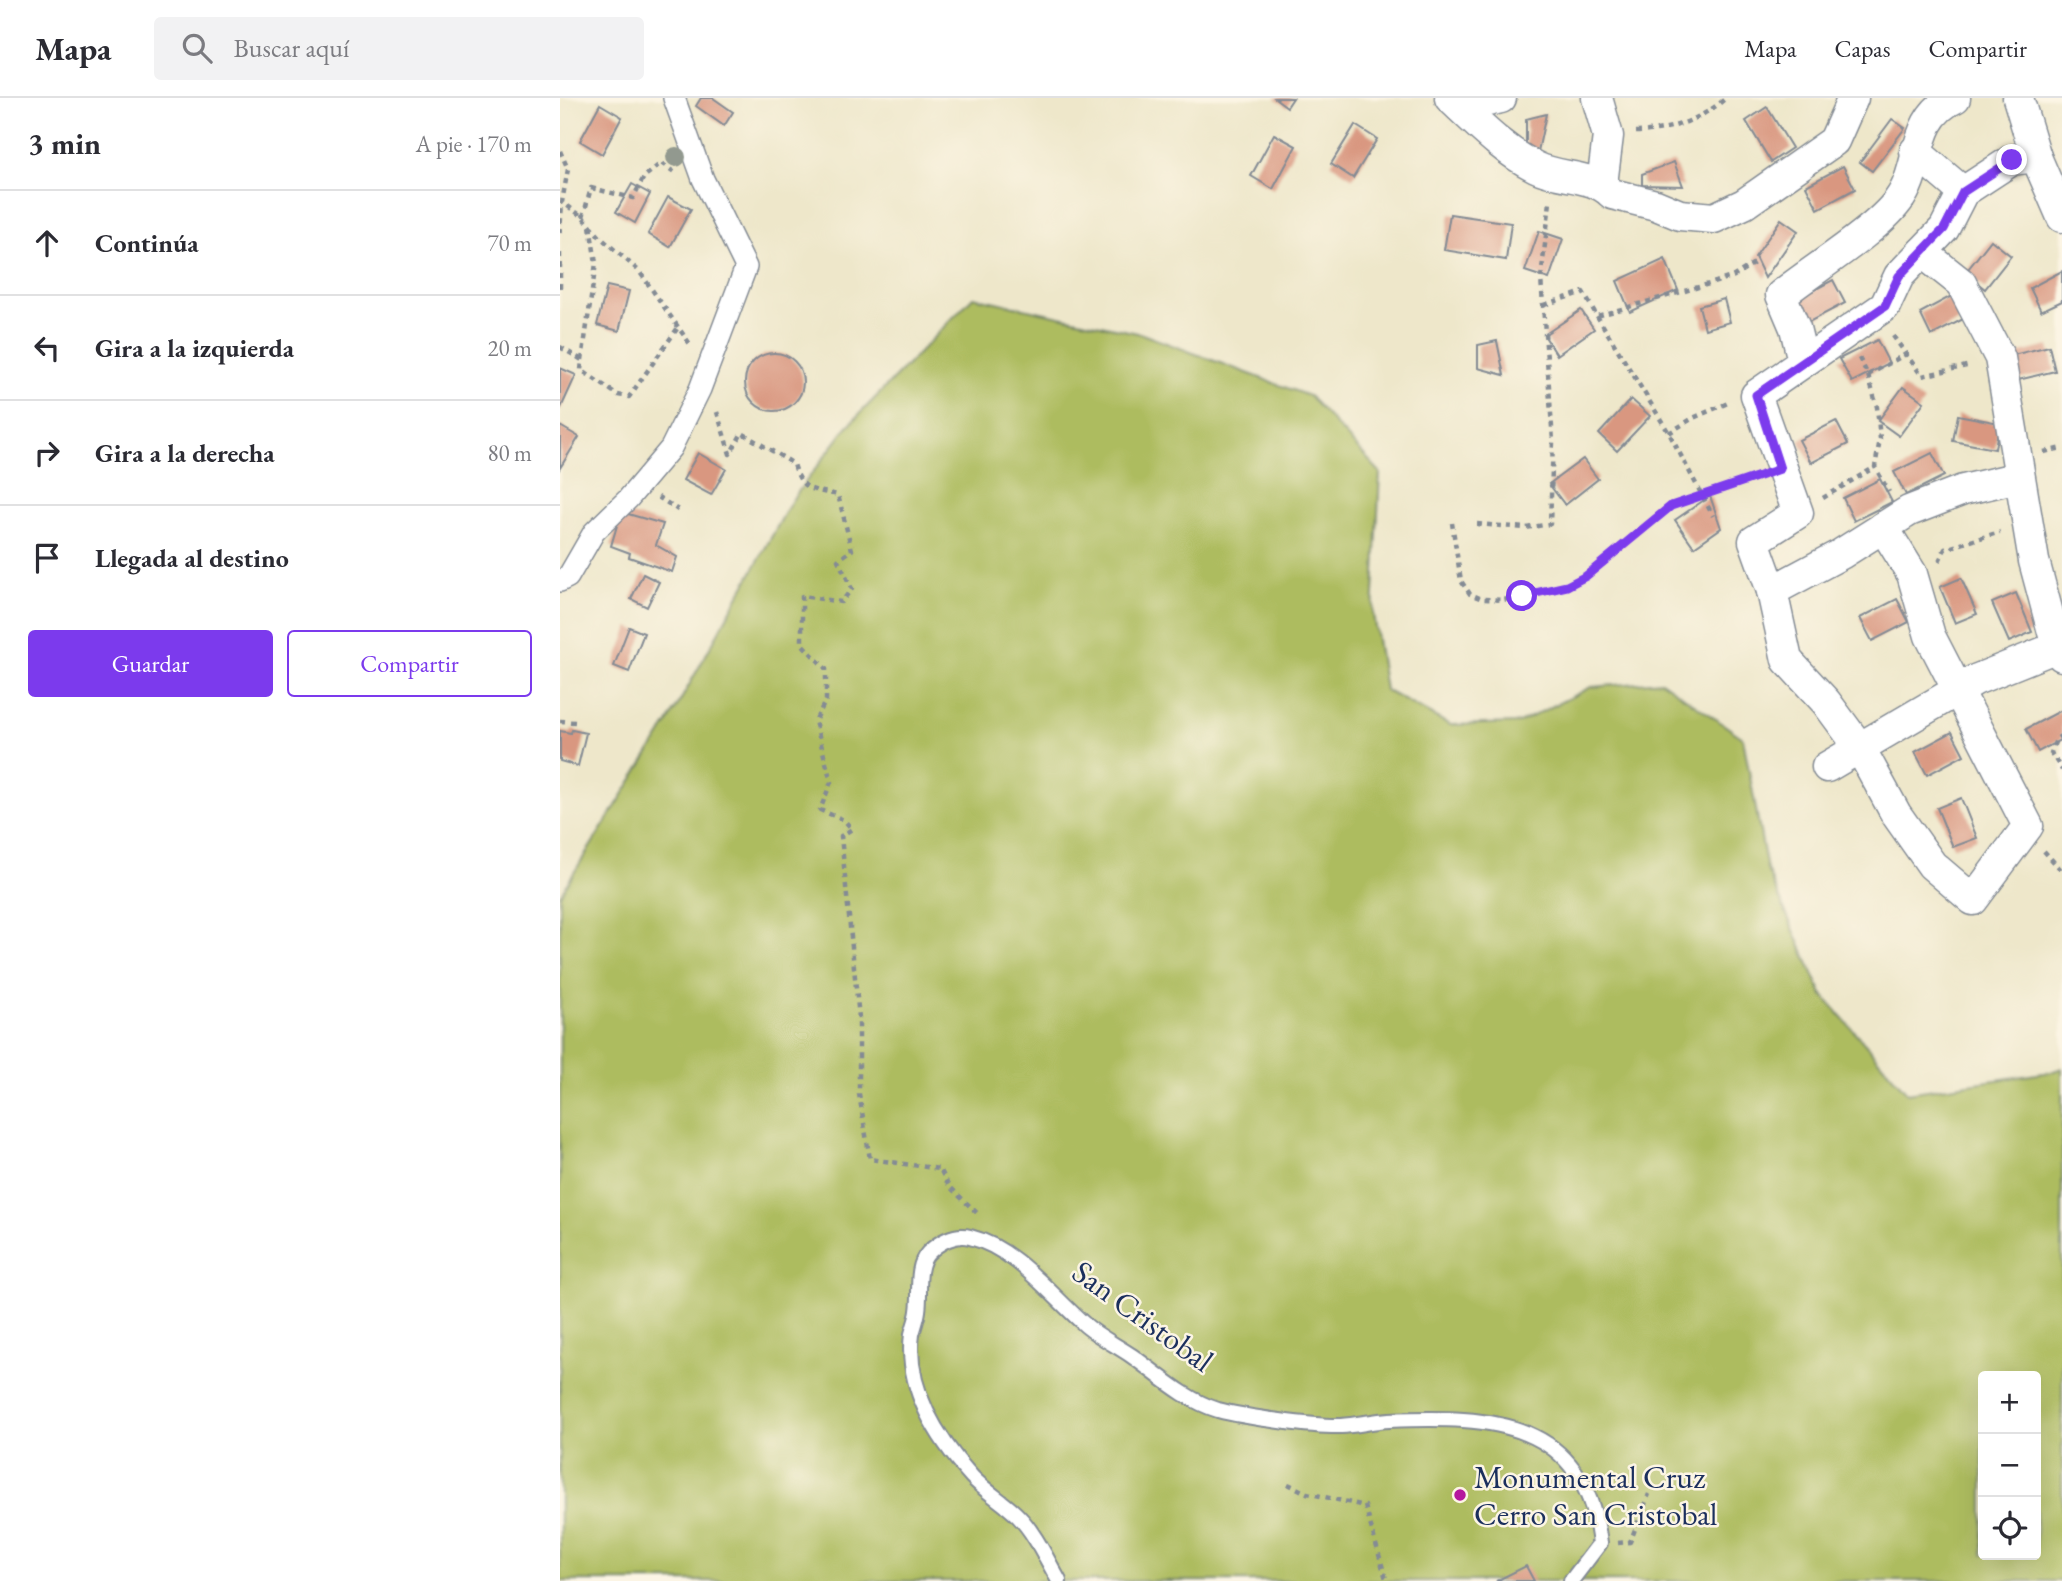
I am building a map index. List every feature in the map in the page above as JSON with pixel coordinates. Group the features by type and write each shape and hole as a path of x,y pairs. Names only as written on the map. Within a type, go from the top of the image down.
{"street":[{"path":"560,580 568,577 594,532 628,499 671,448 700,389 746,267 697,163 674,98"},
{"path":"1455,102 1501,98"},
{"path":"1597,98 1607,133 1602,184"},
{"path":"1455,102 1513,153 1553,173 1602,184 1612,194 1656,205 1680,215 1714,218 1744,204 1834,141 1853,98"},
{"path":"1802,361 1795,328 1781,295 1883,217 1899,201 1911,178 1915,151 1938,106 1955,98"},
{"path":"2018,98 2036,157 2062,217"},
{"path":"1915,151 1963,192"},
{"path":"1892,521 1912,574 1930,636 2028,826 1973,900 1932,866 1896,814 1860,748 1826,702 1787,660 1772,591 1754,541 1798,513 1780,469 1756,395 1885,306 1899,276 1944,229 1963,192 2012,160 2036,157"},
{"path":"1827,767 1975,680 2059,652 2029,538 2000,359 1961,283 1922,252"},
{"path":"1772,591 1841,555 1892,521 1963,490 2019,477"}],"lane":[{"name":"San Cristobal","path":"1059,1581 1019,1517 973,1478 953,1452 921,1403 914,1384 912,1334 922,1267 927,1255 951,1237 968,1236 987,1243 1014,1261 1085,1326 1169,1385 1217,1409 1340,1426 1387,1420 1464,1421 1509,1426 1550,1443 1568,1460 1595,1510 1600,1543"},
{"path":"1571,1581 1600,1543"}],"path":[{"path":"1607,133 1643,132 1685,124 1715,108 1726,98"},
{"path":"560,151 568,169 560,233"},
{"path":"583,217 591,188 633,198 644,177 661,163 677,174 697,163"},
{"path":"1477,524 1526,528 1550,524 1553,441 1541,278 1553,173"},
{"path":"562,202 583,217 639,271 677,328 708,367"},
{"path":"590,226 596,263 581,370 618,396 629,397 677,328"},
{"path":"560,253 560,292"},
{"path":"1598,316 1734,276 1755,263"},
{"path":"1544,305 1583,292 1670,433 1713,516"},
{"path":"1875,313 1922,376 2000,359"},
{"path":"1845,333 1868,375 1877,407 1880,439 1875,467 1892,521"},
{"path":"560,347 582,360"},
{"path":"1868,375 1906,355"},
{"path":"700,389 720,416 730,454 742,433 794,464 798,480 805,488 838,495 852,550 838,560 852,589 841,602 802,596 802,644 826,669 827,700 815,721 831,782 820,810 844,820 852,829 841,836 859,1018 859,1094 870,1159 940,1169 949,1186 978,1214"},
{"path":"1670,433 1718,407 1756,395"},
{"path":"1798,513 1875,467"},
{"path":"1452,523 1461,581 1469,594 1482,599 1503,600 1567,586 1586,576 1671,506 1780,469"},
{"path":"1939,569 1939,558 1945,549 2014,527 2029,538"},
{"path":"560,722 575,722"},
{"path":"2062,735 2056,739 2051,753 2062,770"},
{"path":"1288,1484 1307,1493 1365,1506 1386,1579"},
{"path":"1600,1543 1630,1542 1649,1494"}],"green space":[{"path":"973,297 1142,334 1309,396 1380,472 1373,614 1385,690 1450,725 1519,723 1591,687 1661,681 1743,738 1767,870 1822,994 1907,1093 2051,1072 2062,1068 2062,1581 560,1581 560,895 668,723 792,500 847,427"}],"building":[{"path":"701,98 713,98 733,112 724,126 696,106"},
{"path":"1275,98 1293,98 1287,107"},
{"path":"600,104 622,117 602,154 580,141"},
{"path":"1767,107 1792,148 1771,162 1746,121"},
{"path":"1546,114 1537,156 1526,154 1526,119"},
{"path":"1892,119 1905,128 1872,171 1860,162"},
{"path":"1355,125 1377,139 1353,178 1331,164"},
{"path":"1274,134 1296,146 1273,189 1251,176"},
{"path":"1674,162 1683,186 1642,185 1642,174"},
{"path":"1843,166 1855,189 1818,209 1806,186"},
{"path":"632,184 650,194 635,223 616,212"},
{"path":"668,197 691,209 670,247 648,234"},
{"path":"1450,214 1511,223 1506,260 1444,250"},
{"path":"1781,219 1798,231 1765,278 1755,257"},
{"path":"1539,231 1563,239 1549,279 1525,271"},
{"path":"1991,240 2011,256 1985,289 1965,273"},
{"path":"1665,259 1678,290 1630,312 1617,281"},
{"path":"2062,271 2062,301 2041,311 2030,288"},
{"path":"1833,280 1845,303 1807,323 1795,300"},
{"path":"607,286 629,291 619,331 597,325"},
{"path":"1957,293 1969,316 1931,336 1920,313"},
{"path":"1724,299 1730,322 1705,329 1699,306"},
{"path":"1581,310 1594,329 1557,355 1544,335"},
{"path":"1877,340 1889,363 1852,382 1839,359"},
{"path":"1497,341 1504,375 1478,368 1478,345"},
{"path":"2049,346 2055,371 2014,381 2009,356"},
{"path":"768,353 780,353 795,361 803,376 803,388 795,403 780,411 768,411 753,403 745,388 745,376 753,361"},
{"path":"560,368 576,375 560,410"},
{"path":"1903,387 1924,402 1899,436 1878,421"},
{"path":"1631,399 1650,416 1617,451 1599,434"},
{"path":"1958,415 1999,423 1995,449 1953,441"},
{"path":"1836,421 1848,444 1811,463 1799,440"},
{"path":"560,426 579,437 560,468"},
{"path":"698,453 726,469 711,495 683,480"},
{"path":"1932,453 1944,476 1906,495 1894,472"},
{"path":"1583,459 1598,479 1565,505 1549,484"},
{"path":"1880,479 1892,502 1854,521 1843,498"},
{"path":"1710,496 1721,528 1694,547 1675,520"},
{"path":"621,512 663,524 656,545 677,557 672,572 629,557 630,553 611,546"},
{"path":"643,574 659,582 647,607 631,599"},
{"path":"1961,578 1977,614 1955,623 1940,587"},
{"path":"2016,593 2032,632 2009,642 1992,603"},
{"path":"1897,599 1909,622 1872,641 1860,618"},
{"path":"629,627 644,633 629,672 614,666"},
{"path":"2062,710 2062,739 2038,752 2026,729"},
{"path":"572,730 586,733 578,766 560,761 560,731 571,733"},
{"path":"1952,732 1964,755 1927,775 1915,752"},
{"path":"1961,798 1977,838 1953,847 1937,808"},
{"path":"1526,1566 1534,1581 1496,1581"}],"place":[{"name":"Monumental Cruz Cerro San Cristobal","path":"1460,1495"}],"route":[{"path":"1522,596 1545,593 1586,576 1671,506 1780,469 1756,395 1885,306 1899,276 1944,229 1963,192 2012,160"}]}
